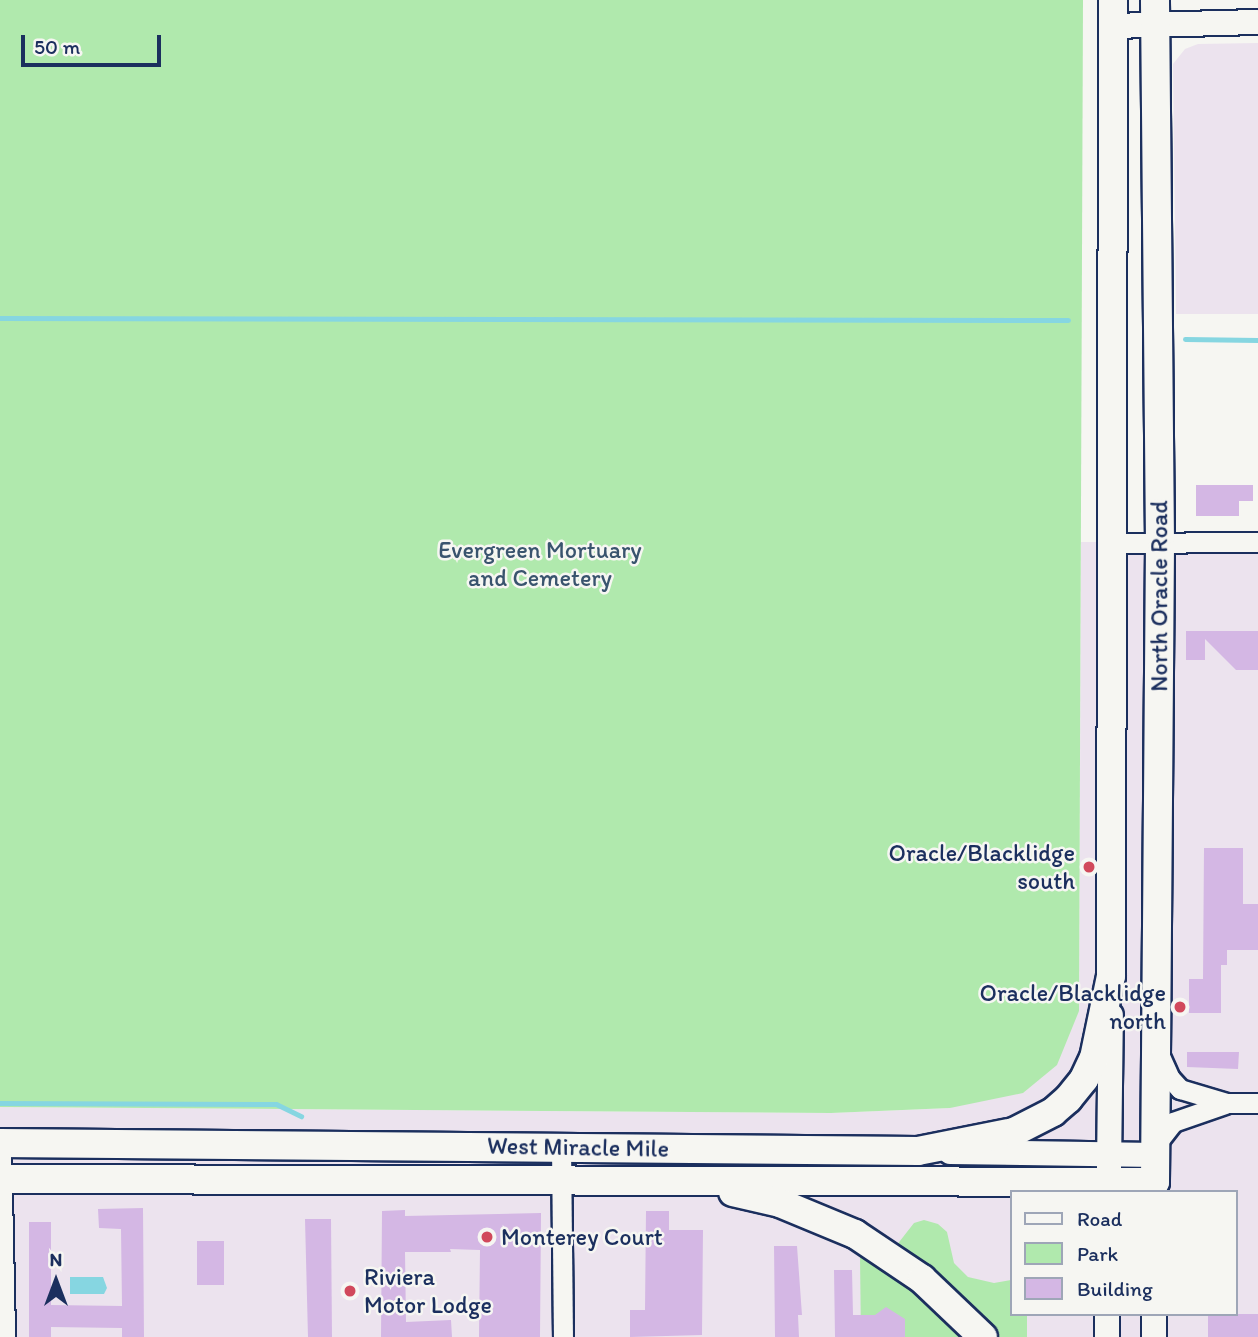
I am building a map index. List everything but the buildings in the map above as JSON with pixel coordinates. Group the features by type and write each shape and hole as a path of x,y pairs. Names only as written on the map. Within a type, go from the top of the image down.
{"highway":[{"name":"North Oracle Road","path":"1155,12 1160,543 1156,1168"},
{"name":"North Oracle Road","path":"1111,976 1114,543 1113,13"},
{"path":"918,1151 1014,1132 1060,1105 1084,1079 1094,1058 1111,976"},
{"name":"West Miracle Mile","path":"1,1143 918,1151"},
{"name":"West Miracle Mile","path":"1,1180 664,1181 1109,1187 1156,1168"},
{"path":"664,1181 770,1200 834,1224 912,1272 950,1303 983,1337"}],"main road":[{"path":"1113,13 1155,12 1258,22"},
{"name":"North Oracle Road","path":"1109,1187 1111,976"},
{"name":"West Miracle Mile","path":"918,1151 1109,1154 1156,1168"},
{"path":"1107,1316 1107,1337"},
{"path":"1154,1316 1154,1337"}],"street":[{"path":"1114,543 1258,542"},
{"path":"1156,1045 1170,1078 1178,1087 1227,1103 1258,1103"},
{"path":"1156,1168 1173,1122 1227,1103"},
{"path":"1,1143 5,1337"},
{"path":"561,1147 563,1337"}],"shaded area":[{"path":"1258,43 1258,314 1176,314 1173,64 1185,49 1198,44"},
{"path":"1081,542 1258,542 1258,1337 0,1337 0,1107 831,1113 950,1108 1079,1011"}],"green space":[{"name":"Evergreen Mortuary and Cemetery","path":"0,0 1083,0 1079,1011 1057,1065 1023,1093 950,1108 831,1113 0,1107"},
{"path":"924,1220 938,1224 947,1232 954,1263 968,1277 994,1283 1010,1280 1010,1316 1027,1316 1027,1337 998,1337 976,1312 896,1246 914,1223"},
{"path":"860,1257 895,1275 945,1313 965,1337 861,1337"}],"water":[{"path":"70,1277 103,1277 107,1288 104,1294 70,1294"}],"waterway":[{"path":"0,318 1068,320"},
{"path":"1185,339 1258,340"},
{"path":"0,1103 276,1104 301,1116"}],"place":[{"name":"Oracle/Blacklidge south","path":"1089,867"},
{"name":"Oracle/Blacklidge north","path":"1180,1007"},
{"name":"Monterey Court","path":"487,1237"},
{"name":"Riviera Motor Lodge","path":"350,1291"}]}
